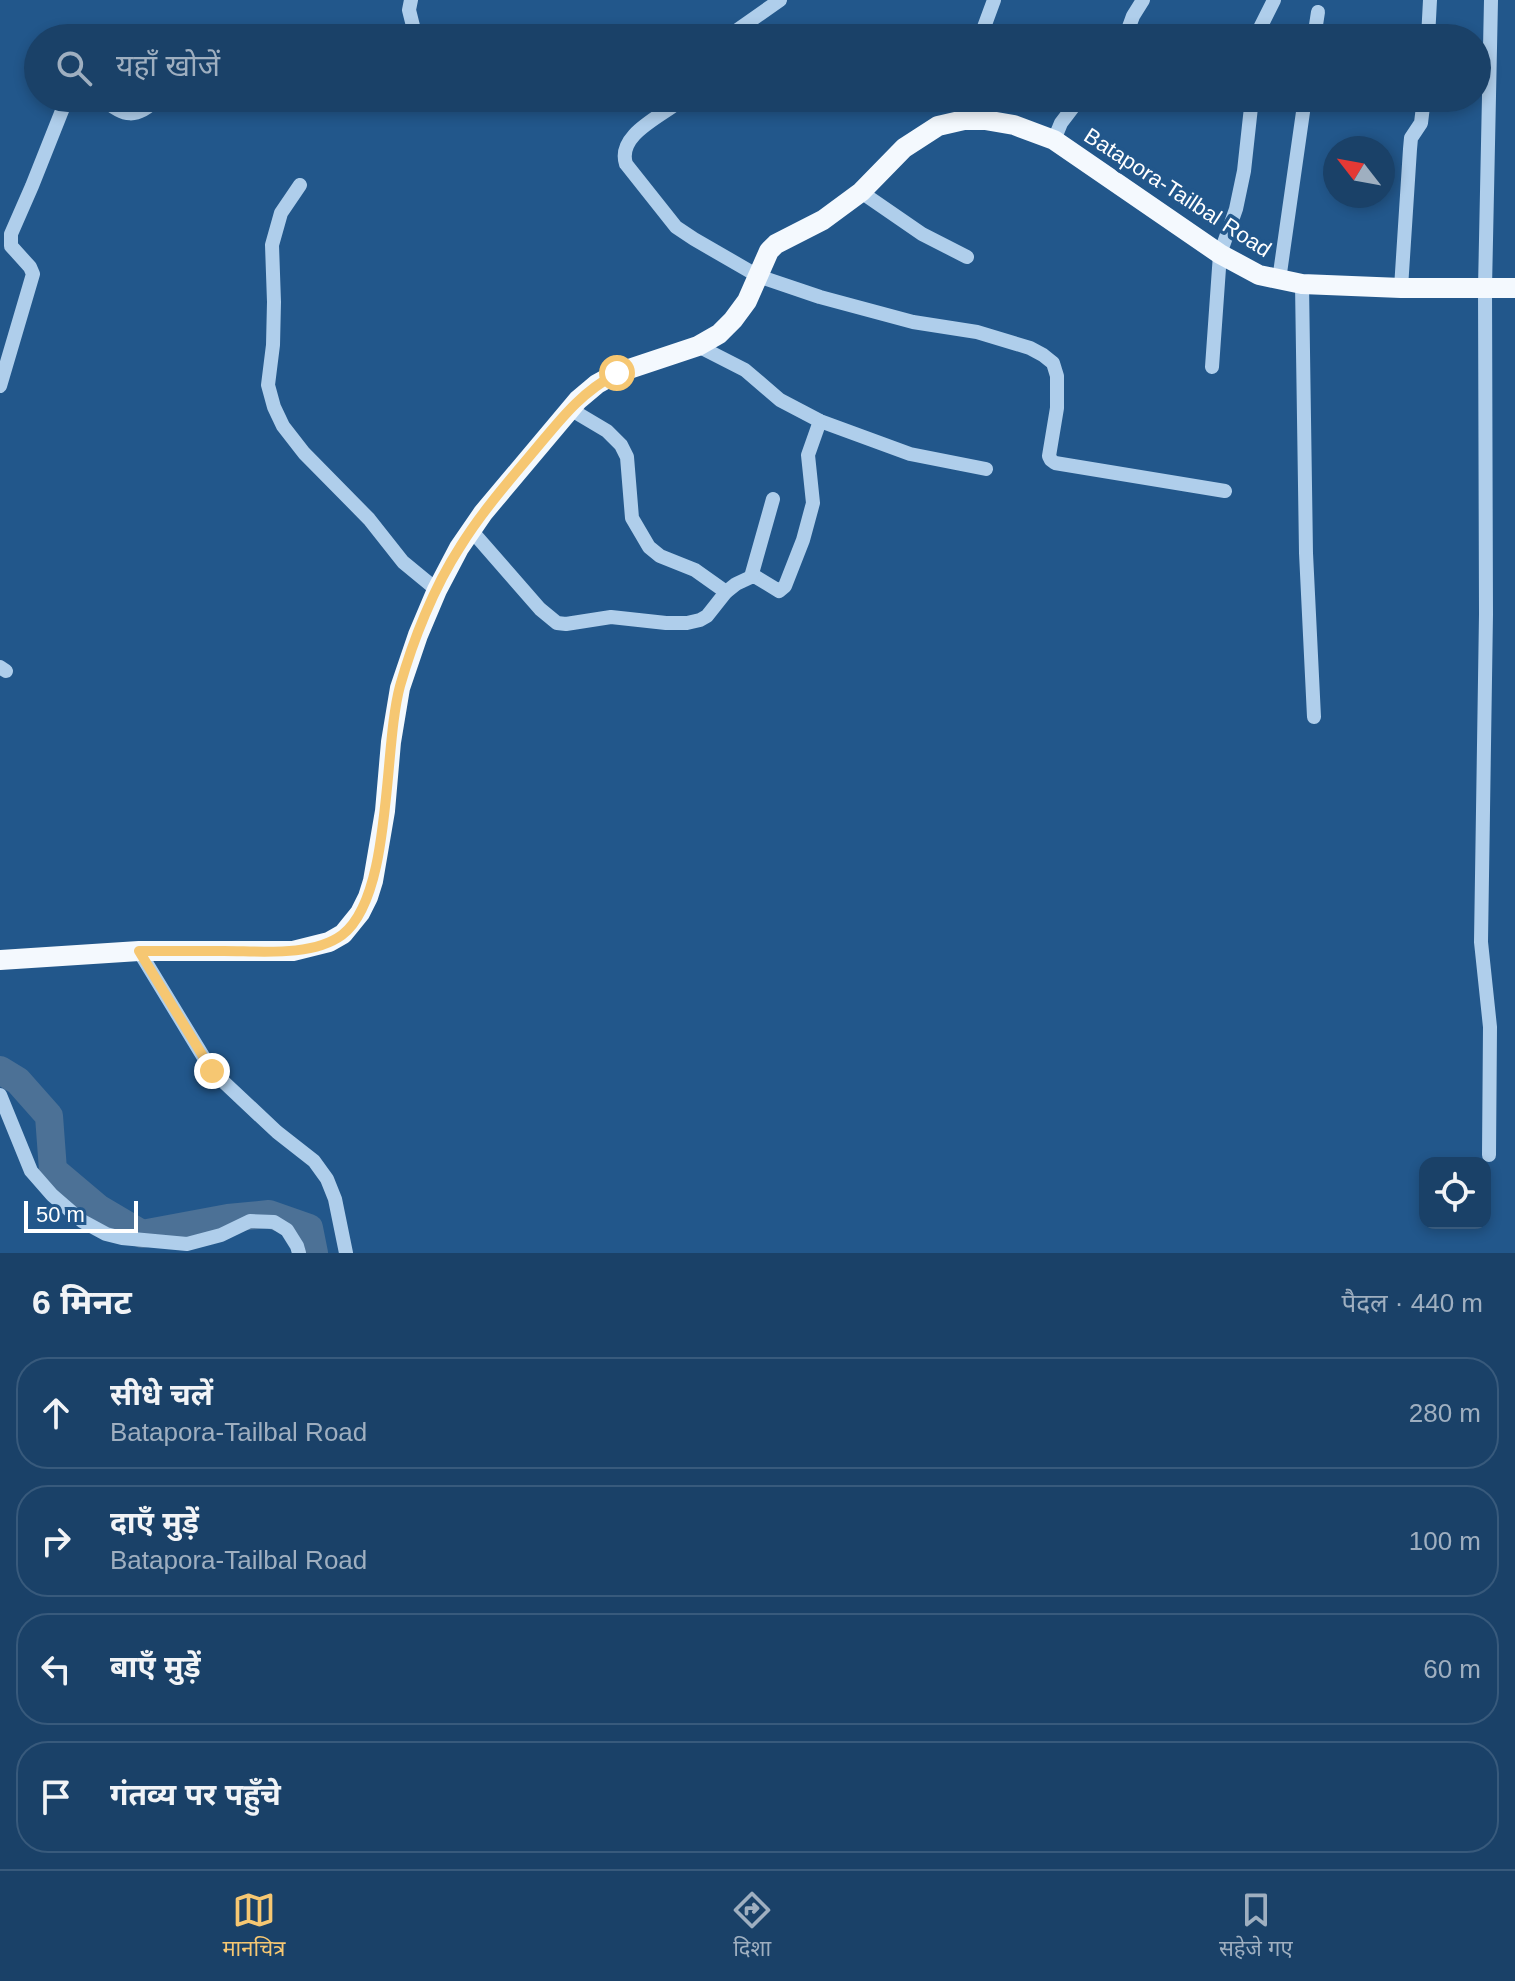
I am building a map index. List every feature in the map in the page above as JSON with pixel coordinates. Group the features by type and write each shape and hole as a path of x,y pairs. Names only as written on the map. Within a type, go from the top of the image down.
{"main road":[{"name":"Batapora-Tailbal Road","path":"0,960 139,951 293,951 329,942 343,934 353,924 373,881 400,688 437,590 471,530 578,400 617,373 698,346 719,334 747,301 763,261 776,244 823,220 861,192 904,148 938,126 964,120 985,120 1014,125 1054,140 1220,254 1249,271 1279,280 1302,284 1401,288 1515,288"}],"street":[{"path":"411,0 409,10 412,24"},
{"path":"746,24 780,0"},
{"path":"985,24 994,0"},
{"path":"1130,24 1143,0"},
{"path":"1262,24 1274,0"},
{"path":"1429,24 1430,0"},
{"path":"1490,24 1491,0"},
{"path":"1316,24 1318,12"},
{"path":"0,386 33,274 11,246 11,234 61,112"},
{"path":"667,112 639,130 625,151 624,158 676,227 758,276 820,297 913,322 977,332 1043,355 1053,363 1057,376 1057,408 1049,456 1055,463 1225,491"},
{"path":"977,112 985,120"},
{"path":"1054,140 1069,112"},
{"path":"1212,367 1220,254 1236,209 1250,112"},
{"path":"1279,280 1303,112"},
{"path":"1401,288 1411,138 1421,123 1422,112"},
{"path":"1489,112 1481,942 1490,1027 1489,1155"},
{"path":"300,185 281,213 272,245 273,345 268,385 274,407 283,426 304,453 369,519 403,562 437,590"},
{"path":"861,192 922,234 967,257"},
{"path":"1302,284 1306,553 1314,717"},
{"path":"698,346 745,370 780,400 820,421 910,454 986,469"},
{"path":"570,409 607,431 621,445 627,457 632,518 649,547 670,562 695,570 726,592"},
{"path":"471,530 523,590 557,623 611,617 666,623 700,620 707,616 726,592 751,577 779,591 785,586 813,503 808,455 820,421"},
{"path":"751,577 773,499"},
{"path":"139,951 212,1071 277,1132 314,1161 327,1179 335,1199 346,1253"},
{"path":"0,1095 31,1171 52,1195 82,1221 106,1234 187,1244 221,1235 250,1221 274,1222 287,1230 299,1253"}],"waterway":[{"path":"0,1070 18,1081 49,1116 53,1170 98,1208 142,1234 228,1218 269,1214 309,1228 314,1253"}],"route":[{"path":"212,1071 139,951 293,951 329,942 353,924 373,881 400,688 437,590 459,548 502,489 578,400 617,373"}]}
